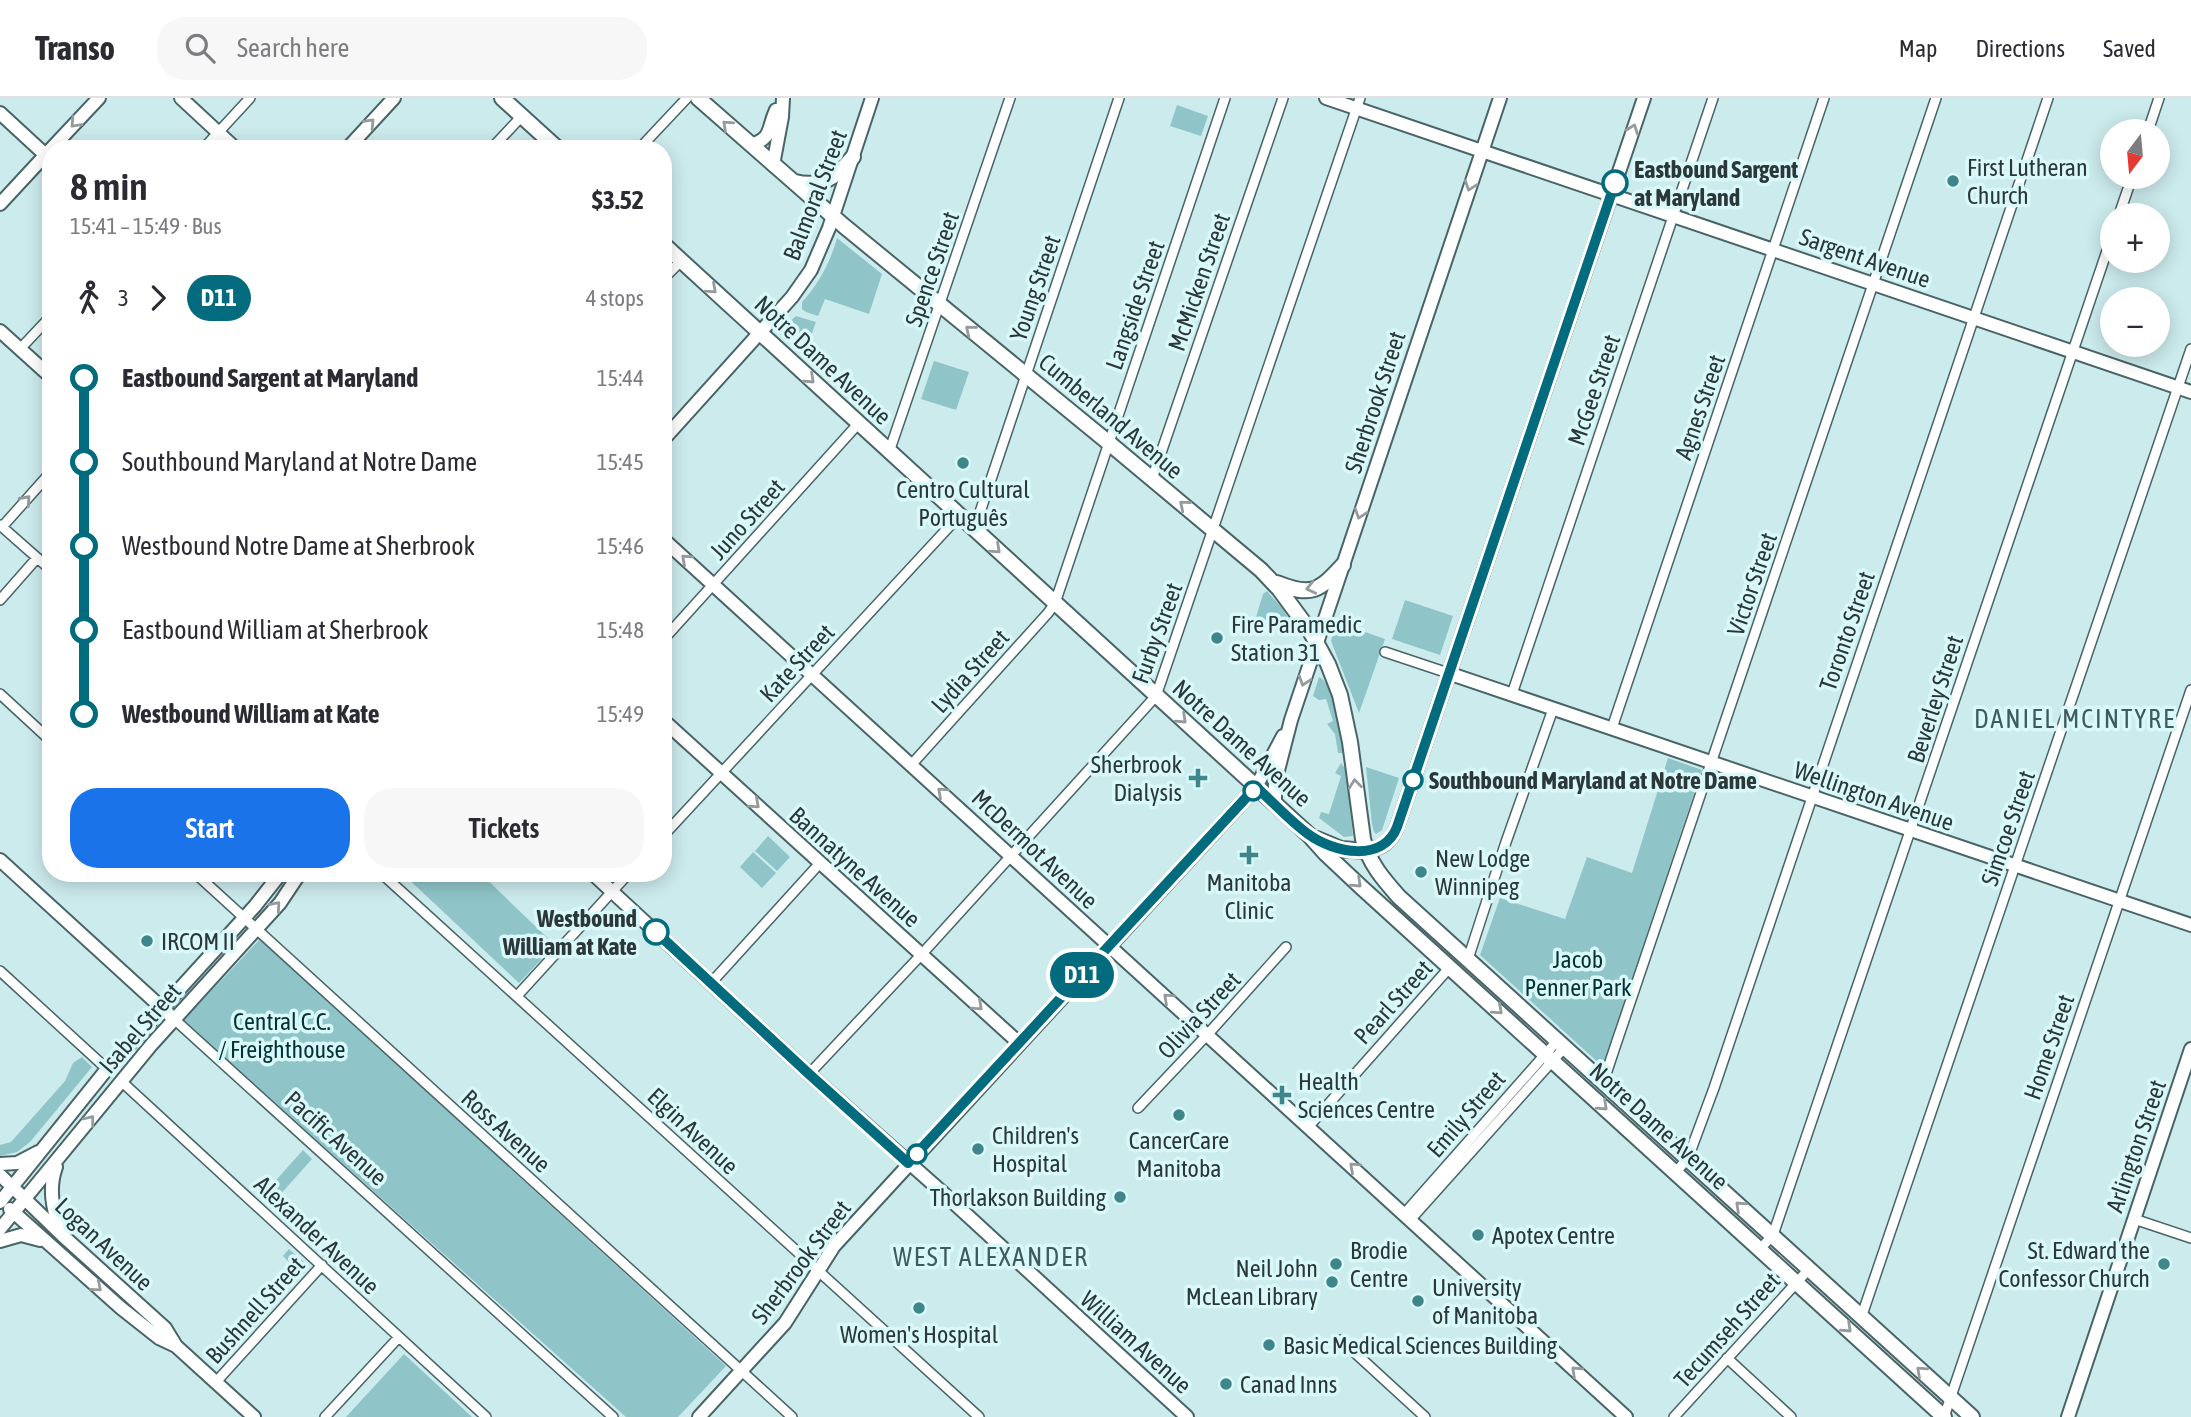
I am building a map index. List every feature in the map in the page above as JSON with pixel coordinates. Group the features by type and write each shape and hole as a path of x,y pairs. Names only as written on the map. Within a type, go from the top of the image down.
{"main road":[{"path":"61,140 99,98"},
{"path":"181,98 227,140"},
{"path":"355,140 394,98"},
{"path":"502,98 548,140"},
{"name":"Cumberland Avenue","path":"698,98 832,217 1273,581 1317,642 1332,674 1346,715 1366,851"},
{"name":"Balmoral Street","path":"760,333 811,271 872,98"},
{"name":"Sargent Avenue","path":"1326,98 1358,103 1481,151 2191,392"},
{"name":"Sherbrook Street","path":"1275,804 1275,782 1291,720 1500,98"},
{"path":"1309,835 1341,849 1366,851 1383,846 1396,831 1644,98"},
{"path":"751,145 766,138 774,114 783,100"},
{"path":"773,165 783,100"},
{"path":"0,113 42,147"},
{"path":"794,183 814,184 830,179 853,157"},
{"path":"0,204 42,160"},
{"name":"Notre Dame Avenue","path":"672,252 1309,835 1344,871 1944,1417"},
{"path":"0,331 42,369"},
{"path":"672,430 760,333"},
{"name":"McDermot Avenue","path":"672,546 1626,1417"},
{"path":"1273,581 1293,590 1308,592 1326,583 1343,565"},
{"name":"Wellington Avenue","path":"1448,673 2191,925"},
{"name":"Sherbrook Street","path":"699,1417 785,1323 834,1246 1256,787 1291,720"},
{"name":"Bannatyne Avenue","path":"672,728 1019,1043"},
{"name":"Notre Dame Avenue","path":"1366,851 1382,879 1399,897 1972,1417"},
{"name":"Pacific Avenue","path":"0,860 174,1019"},
{"name":"Isabel Street","path":"0,1201 107,1069 274,882"},
{"name":"Isabel Street","path":"0,1229 121,1081 280,903 294,882"},
{"name":"William Avenue","path":"601,882 1187,1417"},
{"name":"Arlington Street","path":"2067,1417 2191,1049"},
{"path":"0,1164 17,1163 41,1150"},
{"path":"59,1159 53,1175 52,1195 54,1212 62,1235"},
{"name":"Logan Avenue","path":"0,1175 165,1328 176,1346 254,1417"},
{"name":"Logan Avenue","path":"0,1201 92,1284 159,1338 176,1346"},
{"path":"0,1241 21,1235 46,1242"}],"street":[{"path":"211,140 250,98"},
{"path":"647,140 687,98"},
{"name":"Spence Street","path":"889,452 1010,98"},
{"name":"Young Street","path":"974,530 1119,98"},
{"name":"Langside Street","path":"1055,603 1225,98"},
{"name":"McMicken Street","path":"1152,479 1283,98"},
{"name":"McGee Street","path":"1512,694 1713,98"},
{"name":"Agnes Street","path":"1612,728 1824,98"},
{"name":"Victor Street","path":"1599,1080 1606,1071 1615,1047 1936,98"},
{"name":"Toronto Street","path":"1675,1172 1688,1158 2048,98"},
{"path":"2152,119 2159,98"},
{"name":"Furby Street","path":"809,1074 921,956 1156,696 1358,103"},
{"path":"500,140 522,117"},
{"path":"672,270 681,261"},
{"name":"Beverley Street","path":"1760,1249 1773,1235 2100,271"},
{"path":"20,349 42,326"},
{"name":"Simcoe Street","path":"1861,1318 2191,349"},
{"name":"Juno Street","path":"672,630 858,424"},
{"path":"42,482 1,526 42,562"},
{"name":"Kate Street","path":"672,826 959,516"},
{"path":"0,600 37,558"},
{"name":"Lydia Street","path":"912,764 1055,603"},
{"name":"Wellington Avenue","path":"1385,652 1448,673"},
{"name":"Home Street","path":"1944,1417 2191,690"},
{"path":"0,694 42,733"},
{"path":"1468,959 1553,709"},
{"path":"711,983 820,863"},
{"name":"Ross Avenue","path":"205,882 792,1417"},
{"name":"Elgin Avenue","path":"391,882 979,1417"},
{"path":"517,996 621,882"},
{"name":"Olivia Street","path":"1138,1108 1209,1034 1286,947"},
{"name":"Pearl Street","path":"1309,1125 1450,967"},
{"path":"2,978 107,1069"},
{"name":"Pacific Avenue","path":"174,1019 612,1417"},
{"name":"Emily Street","path":"1408,1216 1561,1044"},
{"name":"Alexander Avenue","path":"121,1081 486,1417"},
{"path":"2134,1219 2191,1238"},
{"name":"Bushnell Street","path":"216,1382 322,1265"},
{"name":"Tecumseh Street","path":"1674,1417 1808,1269"},
{"path":"325,1417 399,1337"},
{"path":"1341,1340 1425,1417"},
{"path":"1727,1358 1791,1417"}],"green space":[{"path":"1177,105 1208,116 1201,136 1170,126"},
{"path":"837,238 882,274 869,314 825,299 818,316 802,309 802,302 823,272"},
{"path":"796,316 816,322 804,356 795,347 788,323"},
{"path":"934,361 969,372 956,410 921,399"},
{"path":"1267,591 1296,630 1256,617 1263,594"},
{"path":"1405,600 1453,616 1440,655 1392,639"},
{"path":"1337,622 1385,639 1359,713 1331,641"},
{"path":"1319,677 1325,681 1333,698 1343,742 1342,753 1338,753 1335,734 1327,724 1333,721 1326,699 1319,700 1313,696"},
{"name":"Jacob Penner Park","path":"1668,758 1702,770 1601,1065 1480,955 1500,898 1565,919 1587,857 1632,873"},
{"path":"1341,763 1346,770 1353,836 1344,837 1319,818 1321,812 1329,814 1341,776 1335,773"},
{"path":"1366,767 1399,778 1382,830 1376,834 1372,824"},
{"path":"768,836 790,857 777,871 755,851"},
{"path":"753,852 776,873 762,888 740,867"},
{"path":"412,882 489,882 555,945 519,983"},
{"name":"Central C.C. / Freighthouse","path":"260,939 726,1366 678,1417 626,1417 183,1021"},
{"path":"82,1057 92,1067 30,1142 17,1152 0,1156 0,1145 11,1142 65,1081 73,1063"},
{"path":"303,1150 312,1159 270,1206 261,1197"},
{"path":"289,1249 305,1263 280,1291 272,1282 290,1263 283,1256"},
{"path":"404,1354 472,1417 346,1417"}],"bus line":[{"name":"D11","path":"656,932 908,1163 1256,787 1309,835 1334,847 1360,852 1388,843 1397,827 1615,183"}],"place":[{"name":"First Lutheran Church","path":"1953,181"},
{"name":"Eastbound Sargent at Maryland","path":"1615,183"},
{"name":"Centro Cultural Português","path":"963,463"},
{"name":"Fire Paramedic Station 31","path":"1217,638"},
{"name":"Sherbrook Dialysis","path":"1198,778"},
{"name":"Southbound Maryland at Notre Dame","path":"1413,780"},
{"name":"Manitoba Clinic","path":"1249,855"},
{"name":"New Lodge Winnipeg","path":"1421,872"},
{"name":"Westbound William at Kate","path":"656,932"},
{"name":"IRCOM II","path":"147,941"},
{"name":"Health Sciences Centre","path":"1282,1095"},
{"name":"CancerCare Manitoba","path":"1179,1115"},
{"name":"Children's Hospital","path":"978,1149"},
{"name":"Thorlakson Building","path":"1120,1197"},
{"name":"Apotex Centre","path":"1478,1235"},
{"name":"Brodie Centre","path":"1336,1264"},
{"name":"St. Edward the Confessor Church","path":"2164,1264"},
{"name":"Neil John McLean Library","path":"1332,1282"},
{"name":"University of Manitoba","path":"1418,1301"},
{"name":"Women's Hospital","path":"919,1308"},
{"name":"Basic Medical Sciences Building","path":"1269,1345"},
{"name":"Canad Inns","path":"1226,1384"}],"district":[{"name":"DANIEL MCINTYRE","path":"2075,719"},
{"name":"WEST ALEXANDER","path":"991,1257"}]}
